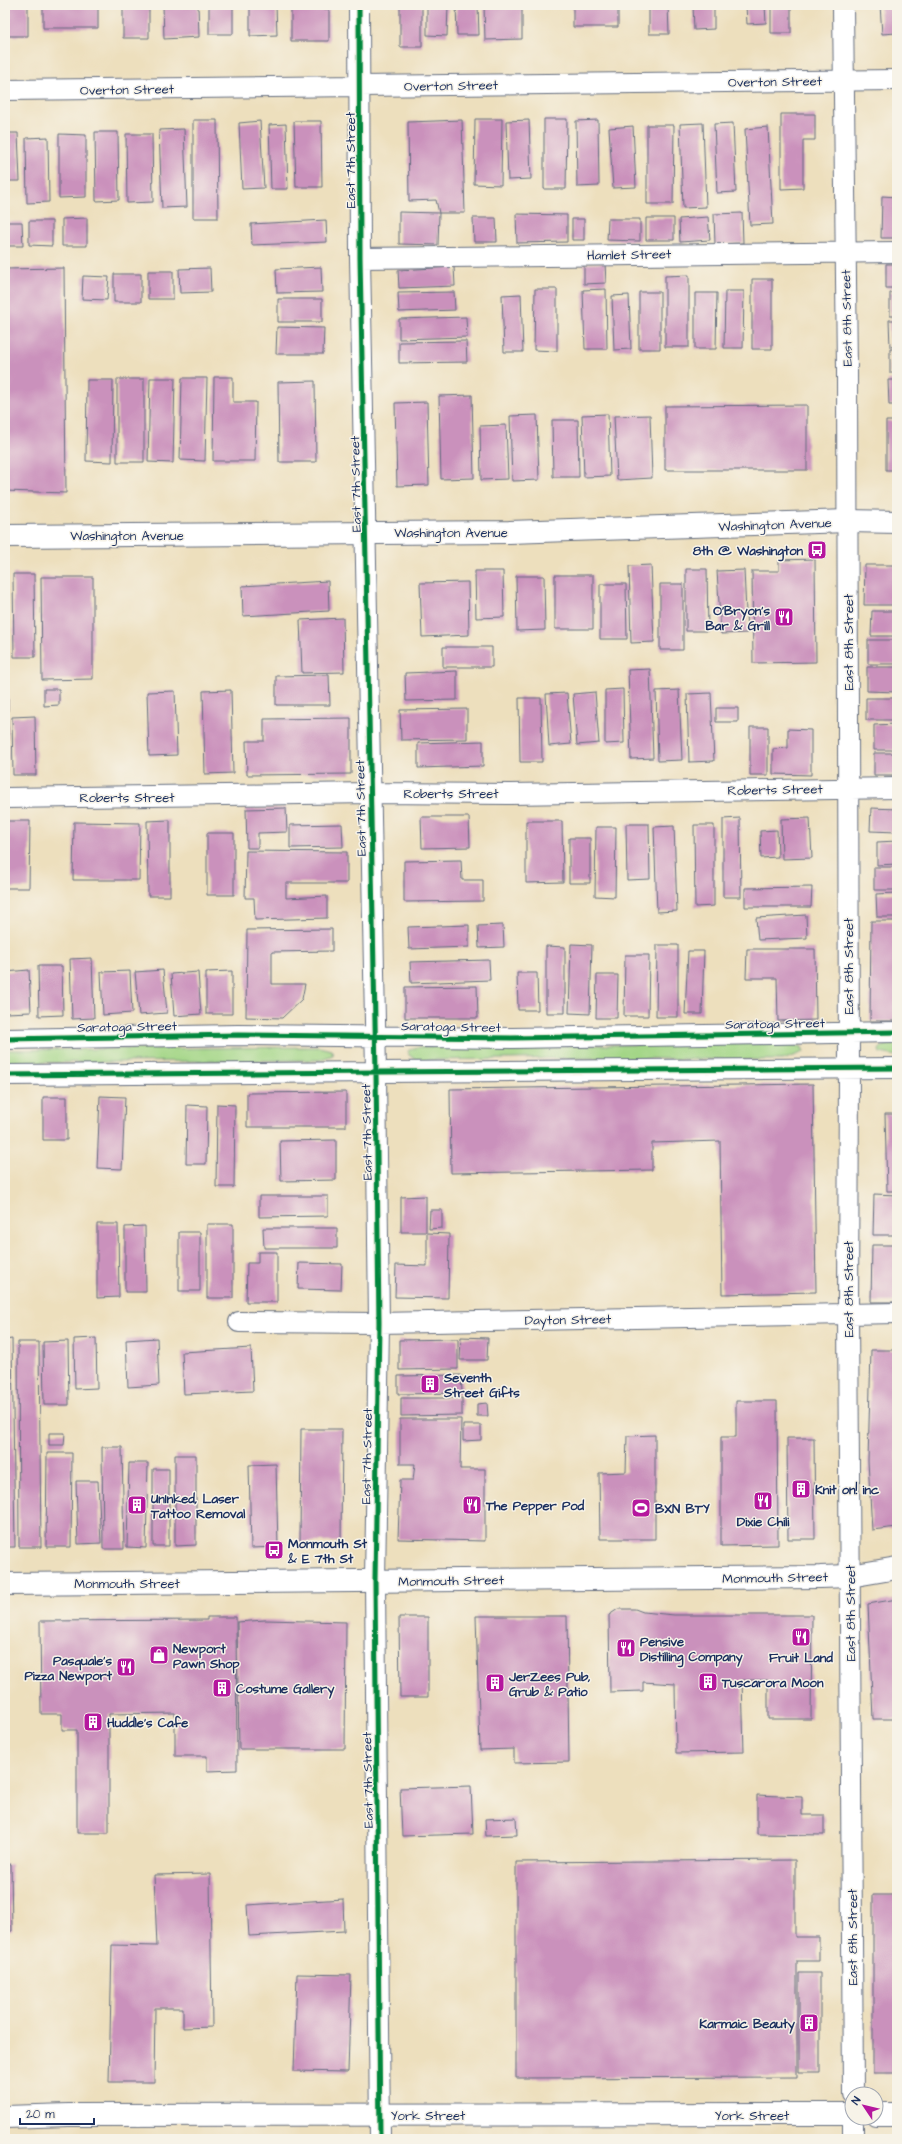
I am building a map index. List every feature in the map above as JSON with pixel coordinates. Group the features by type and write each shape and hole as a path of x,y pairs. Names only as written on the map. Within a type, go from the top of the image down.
{"main road":[{"name":"Washington Avenue","path":"5,536 367,532 535,532 848,521 897,522"},
{"name":"Monmouth Street","path":"5,1584 850,1576 897,1568"},
{"name":"York Street","path":"5,2117 84,2115 844,2114"},
{"path":"884,2114 897,2114"}],"street":[{"name":"East 7th Street","path":"359,5 360,258 367,532 379,1323 375,1581 379,1851 380,2139"},
{"name":"East 8th Street","path":"843,5 848,521 848,1313 853,2086"},
{"name":"Overton Street","path":"5,90 897,80"},
{"name":"Hamlet Street","path":"360,258 897,252"},
{"name":"Roberts Street","path":"5,798 371,793 510,794 897,788"},
{"name":"Saratoga Street","path":"5,1040 238,1035 512,1038 897,1032"},
{"path":"5,1075 897,1068"},
{"name":"Dayton Street","path":"239,1322 379,1323 897,1313"},
{"path":"853,2126 853,2139"}],"green space":[{"path":"787,1043 802,1047 804,1052 783,1060 588,1058 425,1060 415,1059 409,1055 408,1051 413,1048 421,1047"},
{"path":"897,1043 897,1056 880,1053 879,1050 883,1046"},
{"path":"319,1047 332,1050 333,1055 319,1060 5,1063 5,1050"}],"building":[{"path":"5,5 28,5 28,36 5,36"},
{"path":"43,5 98,5 98,28 43,28"},
{"path":"123,5 149,5 149,38 123,38"},
{"path":"163,5 198,5 199,37 164,39"},
{"path":"209,5 233,5 233,34 209,34"},
{"path":"250,5 276,5 277,35 250,36"},
{"path":"400,5 422,5 422,47 400,47"},
{"path":"427,5 448,5 447,36 427,35"},
{"path":"456,5 478,5 479,35 457,35"},
{"path":"484,5 522,5 522,39 485,40"},
{"path":"573,5 618,5 618,27 573,27"},
{"path":"649,5 668,5 669,34 649,34"},
{"path":"693,5 714,5 714,29 694,30"},
{"path":"746,5 765,5 766,23 747,24"},
{"path":"771,5 791,5 791,33 771,33"},
{"path":"880,5 897,5 897,33 882,34"},
{"path":"291,9 329,9 329,41 291,41"},
{"path":"781,114 815,114 815,140 803,140 803,188 781,189"},
{"path":"475,119 502,119 501,185 474,184"},
{"path":"544,119 567,119 566,189 544,189"},
{"path":"193,120 217,120 218,218 193,218"},
{"path":"462,120 465,213 439,213 436,200 409,201 408,122"},
{"path":"529,120 531,179 508,180 506,121"},
{"path":"598,120 599,186 577,187 576,121"},
{"path":"260,121 264,188 242,189 239,123"},
{"path":"294,121 321,121 322,187 296,187"},
{"path":"703,123 706,207 683,208 680,124"},
{"path":"733,123 736,192 717,193 714,124"},
{"path":"286,124 288,189 271,189 269,125"},
{"path":"647,125 674,125 673,204 647,204"},
{"path":"633,126 636,187 613,188 609,128"},
{"path":"768,127 773,224 750,225 745,129"},
{"path":"184,129 187,207 162,208 159,130"},
{"path":"95,132 118,132 119,200 96,201"},
{"path":"5,133 18,133 20,181 5,181"},
{"path":"59,134 86,135 86,197 59,198"},
{"path":"126,134 152,134 153,202 127,203"},
{"path":"48,137 49,202 27,203 26,138"},
{"path":"882,196 897,197 897,238 881,238"},
{"path":"399,212 439,213 438,245 399,244"},
{"path":"742,213 743,243 715,244 714,214"},
{"path":"516,214 567,215 567,242 517,243"},
{"path":"708,217 710,240 680,242 679,219"},
{"path":"87,218 87,246 62,246 62,219"},
{"path":"473,218 496,218 497,242 474,242"},
{"path":"646,218 674,218 674,240 646,240"},
{"path":"572,219 584,219 584,240 572,240"},
{"path":"608,219 640,219 640,241 607,240"},
{"path":"326,220 327,242 252,245 251,224"},
{"path":"29,221 52,221 52,246 29,245"},
{"path":"5,222 22,222 23,246 5,246"},
{"path":"605,263 606,283 584,284 584,264"},
{"path":"886,264 897,264 897,288 886,288"},
{"path":"321,267 322,292 277,293 276,269"},
{"path":"454,267 455,286 399,288 398,270"},
{"path":"64,268 66,493 5,491 5,269"},
{"path":"210,268 211,292 180,293 179,269"},
{"path":"148,271 173,271 173,299 148,299"},
{"path":"114,274 141,274 141,302 114,302"},
{"path":"689,275 689,347 665,347 665,276"},
{"path":"83,276 109,277 107,300 82,299"},
{"path":"752,279 772,279 772,349 752,349"},
{"path":"535,289 557,289 557,351 534,350"},
{"path":"606,289 607,349 585,349 583,290"},
{"path":"725,291 744,291 743,348 724,348"},
{"path":"454,292 455,310 399,312 398,293"},
{"path":"639,292 660,292 660,349 639,349"},
{"path":"695,293 717,293 716,349 695,349"},
{"path":"890,293 897,293 897,316 890,316"},
{"path":"521,294 523,352 504,352 502,295"},
{"path":"629,295 631,349 614,350 612,296"},
{"path":"278,299 322,299 322,322 278,322"},
{"path":"466,317 467,337 399,339 399,319"},
{"path":"889,320 897,320 897,346 890,347"},
{"path":"277,327 324,328 323,354 276,354"},
{"path":"466,341 467,362 399,363 399,342"},
{"path":"890,349 897,349 897,373 890,373"},
{"path":"214,377 233,377 233,402 256,402 255,461 213,461"},
{"path":"150,378 175,378 173,463 148,462"},
{"path":"182,378 207,378 205,461 180,460"},
{"path":"117,379 144,379 144,462 117,462"},
{"path":"87,380 113,380 112,462 86,461"},
{"path":"888,380 897,380 897,405 889,405"},
{"path":"315,381 316,462 279,462 278,382"},
{"path":"472,395 474,478 441,479 439,396"},
{"path":"427,402 429,485 397,486 395,403"},
{"path":"807,405 807,470 665,470 665,406"},
{"path":"608,414 610,476 584,477 582,415"},
{"path":"537,415 539,480 512,481 510,416"},
{"path":"650,415 652,478 617,480 614,416"},
{"path":"552,420 578,420 579,477 553,477"},
{"path":"886,421 897,421 897,470 886,470"},
{"path":"506,425 508,479 481,480 480,426"},
{"name":"O'Bryon's Bar & Grill","path":"815,559 816,662 753,663 752,571 779,571 779,560"},
{"path":"651,565 654,642 631,643 629,566"},
{"path":"865,565 897,565 897,605 864,605"},
{"path":"686,569 707,569 708,631 686,631"},
{"path":"744,570 747,633 721,634 717,571"},
{"path":"475,571 503,571 504,617 476,618"},
{"path":"13,574 34,574 35,657 14,657"},
{"path":"555,575 593,575 593,629 555,629"},
{"path":"516,576 544,576 545,630 517,631"},
{"path":"41,577 93,577 93,679 42,680"},
{"path":"328,581 329,611 243,616 242,586"},
{"path":"468,582 469,635 422,637 420,583"},
{"path":"600,584 626,584 627,639 600,639"},
{"path":"660,584 683,584 683,650 660,650"},
{"path":"872,611 897,611 897,636 871,636"},
{"path":"5,614 7,654 5,654"},
{"path":"343,618 344,672 302,673 300,620"},
{"path":"868,640 897,640 897,664 868,664"},
{"path":"443,647 492,647 492,667 443,667"},
{"path":"867,667 897,667 897,692 867,691"},
{"path":"650,669 653,758 631,759 628,670"},
{"path":"457,671 457,700 406,701 405,673"},
{"path":"329,675 330,705 276,705 276,676"},
{"path":"5,689 8,689 8,759 5,759"},
{"path":"44,689 59,689 59,705 44,706"},
{"path":"623,689 624,743 605,744 605,690"},
{"path":"231,690 233,773 205,774 203,691"},
{"path":"679,690 682,760 658,761 656,691"},
{"path":"175,691 177,755 149,756 147,692"},
{"path":"595,692 599,743 577,745 573,694"},
{"path":"567,693 571,744 549,746 546,694"},
{"path":"711,693 714,761 689,762 687,694"},
{"path":"519,698 541,698 542,762 520,762"},
{"path":"866,698 897,698 897,720 866,720"},
{"path":"716,708 738,708 738,722 716,722"},
{"path":"467,709 467,739 401,740 400,710"},
{"path":"35,716 36,775 13,775 12,717"},
{"path":"351,718 351,774 247,775 246,741 264,741 264,719"},
{"path":"897,724 897,750 874,750 874,725"},
{"path":"750,727 768,727 768,775 750,775"},
{"path":"788,729 811,730 811,775 773,774 773,749 788,748"},
{"path":"483,741 483,766 418,768 418,743"},
{"path":"874,753 897,753 897,775 874,775"},
{"path":"286,808 287,832 258,833 258,848 247,848 246,809"},
{"path":"871,808 897,809 897,832 870,831"},
{"path":"421,817 469,817 470,847 422,848"},
{"path":"740,818 741,897 723,897 723,819"},
{"path":"810,818 812,858 782,859 781,819"},
{"path":"170,820 170,896 148,896 147,821"},
{"path":"5,821 30,821 29,888 5,888"},
{"path":"526,821 562,821 563,882 526,883"},
{"path":"74,822 140,823 139,880 73,880"},
{"path":"342,824 343,847 290,848 290,825"},
{"path":"626,824 649,824 650,879 627,880"},
{"path":"694,825 714,825 714,906 695,907"},
{"path":"674,826 677,911 657,912 654,827"},
{"path":"596,827 616,827 615,897 595,896"},
{"path":"777,830 778,857 761,858 760,831"},
{"path":"207,833 234,833 234,895 207,895"},
{"path":"569,838 590,838 590,883 569,883"},
{"path":"897,841 897,864 877,865 877,842"},
{"path":"246,851 347,852 347,883 286,883 286,898 327,896 327,918 255,920 254,898 245,898"},
{"path":"461,860 462,880 483,880 483,901 404,902 404,861"},
{"path":"874,867 897,867 897,890 874,890"},
{"path":"812,887 811,907 745,907 745,888"},
{"path":"897,893 897,917 877,917 876,894"},
{"path":"806,915 807,938 758,940 756,918"},
{"path":"871,921 897,921 897,1021 870,1021"},
{"path":"469,925 469,947 409,949 408,927"},
{"path":"503,925 504,947 479,948 478,926"},
{"path":"332,929 332,951 272,952 272,984 305,984 302,999 282,1018 246,1017 247,930"},
{"path":"571,944 592,945 590,1014 569,1013"},
{"path":"657,945 678,945 678,1017 656,1017"},
{"path":"546,946 565,947 565,1013 546,1013"},
{"path":"747,949 815,949 816,1020 778,1021 777,978 746,978"},
{"path":"688,951 704,951 702,1014 685,1014"},
{"path":"625,955 649,955 648,1016 624,1016"},
{"path":"92,958 94,1018 72,1019 70,959"},
{"path":"489,960 490,980 411,983 410,962"},
{"path":"38,966 62,966 63,1015 39,1016"},
{"path":"29,970 31,1012 6,1013 5,972"},
{"path":"163,970 167,1013 139,1015 135,972"},
{"path":"130,971 132,1013 103,1015 101,972"},
{"path":"232,971 232,1014 206,1014 206,972"},
{"path":"198,972 201,1014 174,1016 171,974"},
{"path":"517,973 537,973 538,1010 518,1010"},
{"path":"597,975 618,975 617,1018 596,1018"},
{"path":"477,986 478,1018 405,1018 405,987"},
{"path":"813,1084 816,1292 722,1294 720,1141 652,1143 652,1170 451,1173 450,1089"},
{"path":"346,1092 346,1127 247,1127 247,1093"},
{"path":"100,1096 125,1097 122,1169 97,1168"},
{"path":"43,1097 67,1097 67,1140 43,1140"},
{"path":"217,1104 235,1105 234,1187 216,1187"},
{"path":"187,1105 207,1106 206,1164 186,1164"},
{"path":"885,1114 897,1114 897,1191 887,1191"},
{"path":"336,1140 336,1180 281,1181 280,1141"},
{"path":"874,1194 897,1195 897,1235 873,1235"},
{"path":"259,1196 328,1196 328,1216 259,1217"},
{"path":"426,1196 426,1232 401,1232 401,1197"},
{"path":"430,1210 442,1210 442,1228 429,1229"},
{"path":"97,1224 118,1224 119,1297 97,1298"},
{"path":"207,1224 233,1224 233,1298 207,1298"},
{"path":"145,1226 146,1292 125,1292 125,1227"},
{"path":"263,1228 337,1228 337,1248 264,1248"},
{"path":"179,1232 200,1232 200,1291 179,1291"},
{"path":"427,1233 449,1234 448,1298 395,1297 396,1265 427,1266"},
{"path":"872,1245 897,1245 897,1302 871,1302"},
{"path":"258,1252 277,1252 277,1302 246,1302 247,1263 258,1263"},
{"path":"299,1263 342,1264 341,1290 298,1289"},
{"path":"461,1337 488,1338 487,1360 460,1360"},
{"path":"96,1338 97,1388 75,1389 74,1339"},
{"path":"157,1338 159,1385 128,1387 126,1340"},
{"path":"12,1339 15,1547 5,1547 5,1340"},
{"path":"458,1339 458,1369 399,1370 399,1340"},
{"path":"68,1341 69,1405 44,1405 43,1342"},
{"path":"18,1342 39,1342 41,1547 19,1547"},
{"path":"251,1348 253,1391 184,1394 182,1352"},
{"path":"871,1350 897,1350 897,1527 872,1530 868,1461"},
{"name":"Seventh Street Gifts","path":"461,1375 462,1393 398,1394 398,1376"},
{"path":"401,1398 462,1398 462,1415 401,1416"},
{"path":"736,1401 777,1401 778,1545 721,1546 721,1437 736,1437"},
{"path":"487,1403 488,1416 477,1416 477,1404"},
{"path":"400,1419 461,1419 460,1469 485,1469 485,1541 398,1539 400,1480 413,1480 415,1464 400,1464"},
{"path":"463,1425 481,1425 481,1440 463,1441"},
{"path":"301,1429 342,1429 341,1542 300,1542"},
{"path":"49,1433 65,1433 64,1445 49,1445"},
{"path":"655,1435 655,1539 600,1539 599,1473 626,1472 627,1436"},
{"name":"Knit on! inc","path":"787,1438 814,1438 815,1539 788,1539"},
{"path":"102,1447 122,1447 124,1549 103,1549"},
{"path":"47,1453 72,1453 71,1547 46,1547"},
{"path":"175,1455 196,1455 196,1545 175,1546"},
{"name":"UnInked, Laser Tattoo Removal","path":"129,1463 148,1463 146,1548 127,1547"},
{"path":"276,1464 278,1547 251,1548 249,1465"},
{"path":"153,1469 169,1469 169,1546 153,1546"},
{"path":"76,1481 98,1481 101,1543 78,1544"},
{"path":"897,1599 897,1719 873,1719 868,1604"},
{"path":"618,1609 635,1609 643,1612 674,1615 812,1615 811,1719 768,1719 768,1680 742,1680 744,1752 676,1753 675,1684 643,1682 643,1691 610,1692 609,1615"},
{"path":"476,1616 567,1616 569,1762 514,1763 514,1749 480,1750"},
{"path":"207,1617 236,1617 237,1770 207,1771 207,1756 175,1756 175,1713 109,1714 109,1833 77,1833 77,1730 62,1730 62,1714 41,1714 40,1621 207,1620"},
{"path":"399,1617 428,1617 428,1697 400,1697"},
{"path":"265,1620 346,1622 345,1749 239,1749 237,1622"},
{"path":"471,1786 473,1834 402,1836 400,1788"},
{"path":"757,1795 802,1797 802,1815 824,1815 824,1835 757,1834"},
{"path":"516,1818 517,1835 486,1836 485,1819"},
{"path":"795,1860 795,1937 819,1937 819,1961 797,1961 797,2077 516,2078 516,1862"},
{"path":"11,1864 12,1931 5,1931 5,1865"},
{"path":"210,1874 212,2027 183,2028 183,2008 155,2008 154,2082 109,2082 112,1945 157,1946 154,1875"},
{"path":"873,1895 897,1895 897,2073 873,2073"},
{"path":"343,1899 344,1931 249,1936 247,1905"},
{"name":"Karmaic Beauty","path":"799,1973 820,1973 820,2072 799,2072"},
{"path":"297,1974 351,1975 348,2072 294,2071"}],"cycle path":[{"path":"359,5 360,258 376,1072 379,1323 375,1581 380,2139"},
{"path":"5,1039 238,1035 512,1038 897,1032"},
{"path":"5,1075 897,1068"}],"place":[{"name":"8th @ Washington","path":"817,550"},
{"name":"O'Bryon's Bar & Grill","path":"784,617"},
{"name":"Seventh Street Gifts","path":"430,1384"},
{"name":"Knit on! inc","path":"801,1489"},
{"name":"Dixie Chili","path":"763,1501"},
{"name":"UnInked, Laser Tattoo Removal","path":"137,1505"},
{"name":"The Pepper Pod","path":"472,1505"},
{"name":"BXN BTY","path":"641,1508"},
{"name":"Monmouth St & E 7th St","path":"274,1550"},
{"name":"Fruit Land","path":"801,1637"},
{"name":"Pensive Distilling Company","path":"626,1648"},
{"name":"Newport Pawn Shop","path":"159,1655"},
{"name":"Pasquale's Pizza Newport","path":"126,1667"},
{"name":"Tuscarora Moon","path":"708,1682"},
{"name":"JerZees Pub, Grub & Patio","path":"495,1683"},
{"name":"Costume Gallery","path":"222,1688"},
{"name":"Huddle's Cafe","path":"93,1722"},
{"name":"Karmaic Beauty","path":"809,2023"}]}
